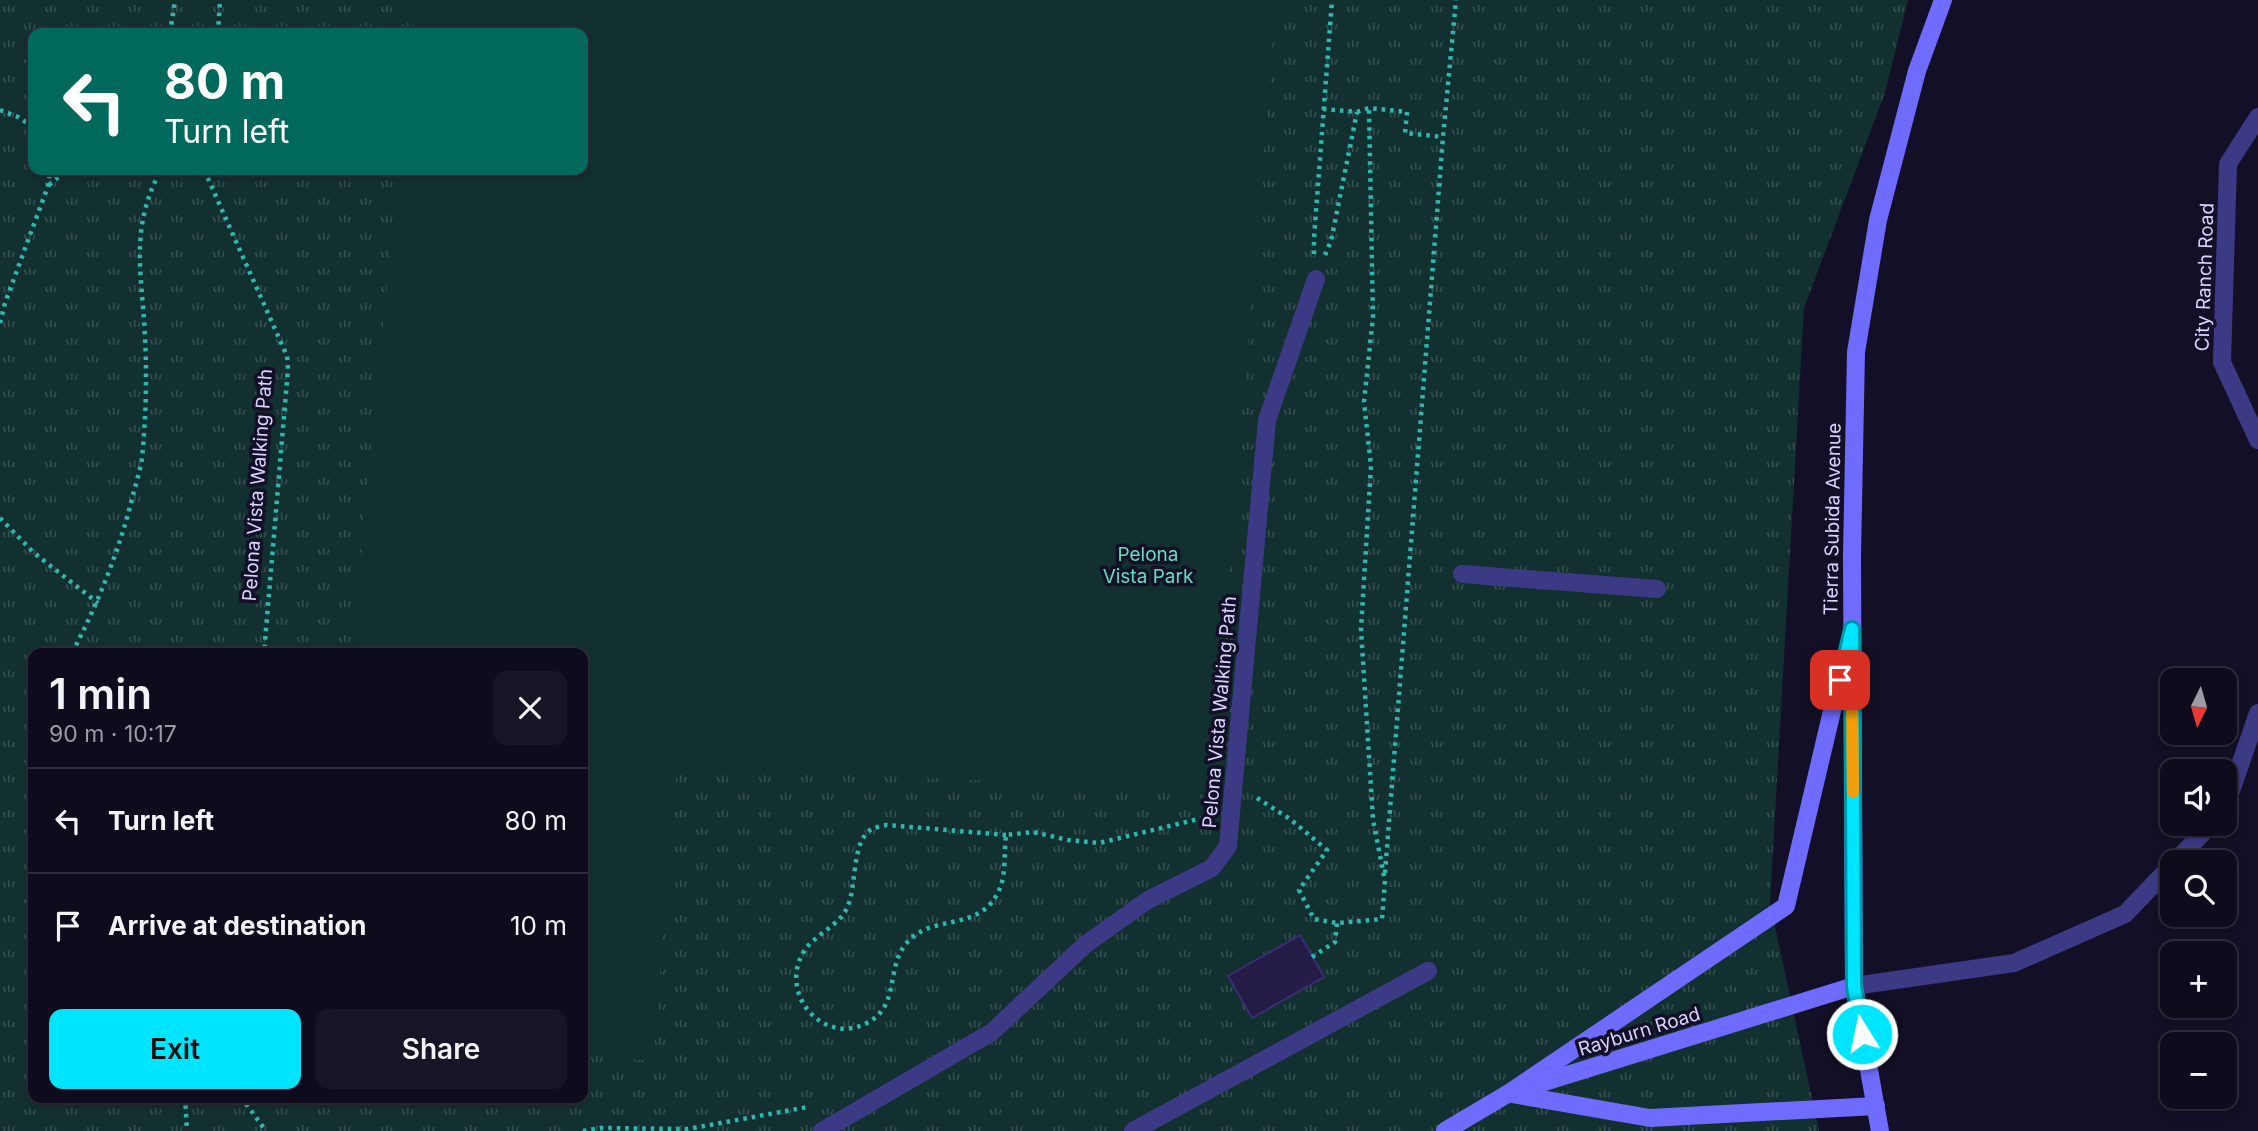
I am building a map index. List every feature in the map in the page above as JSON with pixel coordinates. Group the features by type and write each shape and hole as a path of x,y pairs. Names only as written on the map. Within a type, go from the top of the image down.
{"main road":[{"name":"Tierra Subida Avenue","path":"1880,1131 1854,986 1852,629 1856,352 1878,220 1916,71 1942,0"},
{"path":"1509,1093 1786,906 1852,629"},
{"name":"Rayburn Road","path":"1445,1131 1509,1093 1854,986"},
{"path":"1509,1093 1650,1118 1875,1106"}],"street":[{"name":"City Ranch Road","path":"2258,117 2228,164 2222,362 2258,440"},
{"name":"Pelona Vista Walking Path","path":"822,1131 992,1032 1086,944 1148,900 1212,868 1227,846 1267,420 1316,279"},
{"path":"1462,574 1657,589"},
{"path":"2237,774 2258,713"},
{"path":"2186,850 2200,836"},
{"path":"1854,986 2014,963 2125,914 2160,878"},
{"path":"1133,1131 1428,971"}],"path":[{"path":"171,28 175,0"},
{"path":"218,28 220,0"},
{"path":"1316,279 1314,238 1332,0"},
{"path":"1234,783 1290,819 1327,850 1298,890 1314,919 1337,922 1382,919 1456,0"},
{"path":"1324,109 1357,112 1369,108 1407,112 1405,133 1443,137"},
{"path":"1369,108 1373,317 1364,402 1371,466 1361,629 1373,820 1385,881"},
{"path":"0,110 28,124"},
{"path":"1316,279 1331,242 1357,112"},
{"path":"0,323 48,186 49,175"},
{"path":"48,186 61,175"},
{"path":"75,648 98,603 122,537 142,460 145,335 140,287 140,234 148,193 157,175"},
{"name":"Pelona Vista Walking Path","path":"208,175 287,356 264,648"},
{"path":"0,518 34,553 98,603"},
{"path":"1006,835 1001,886 995,897 975,916 960,922 934,925 912,936 902,948 893,985 878,1015 866,1024 852,1028 835,1028 819,1023 805,1009 796,980 803,953 842,917 850,901 858,849 870,830 887,825 1006,835 1033,832 1068,840 1100,843 1232,811"},
{"path":"1312,957 1335,943 1337,922"},
{"path":"185,1103 187,1131"},
{"path":"246,1103 266,1131"},
{"path":"583,1131 601,1128 688,1129 809,1107"}],"green space":[{"name":"Pelona Vista Park","path":"0,0 1908,0 1885,93 1804,308 1770,903 1819,1131 0,1131"},
{"path":"415,0 1276,0 1211,793 677,764 653,1061 588,1054 588,648 352,648 398,175 588,175 588,28 412,28"}],"building":[{"path":"1300,935 1324,977 1252,1018 1228,976"}],"slow traffic":[{"path":"1852,700 1853,792"}],"route":[{"path":"1840,680 1852,629 1854,986 1862,1034"}]}
